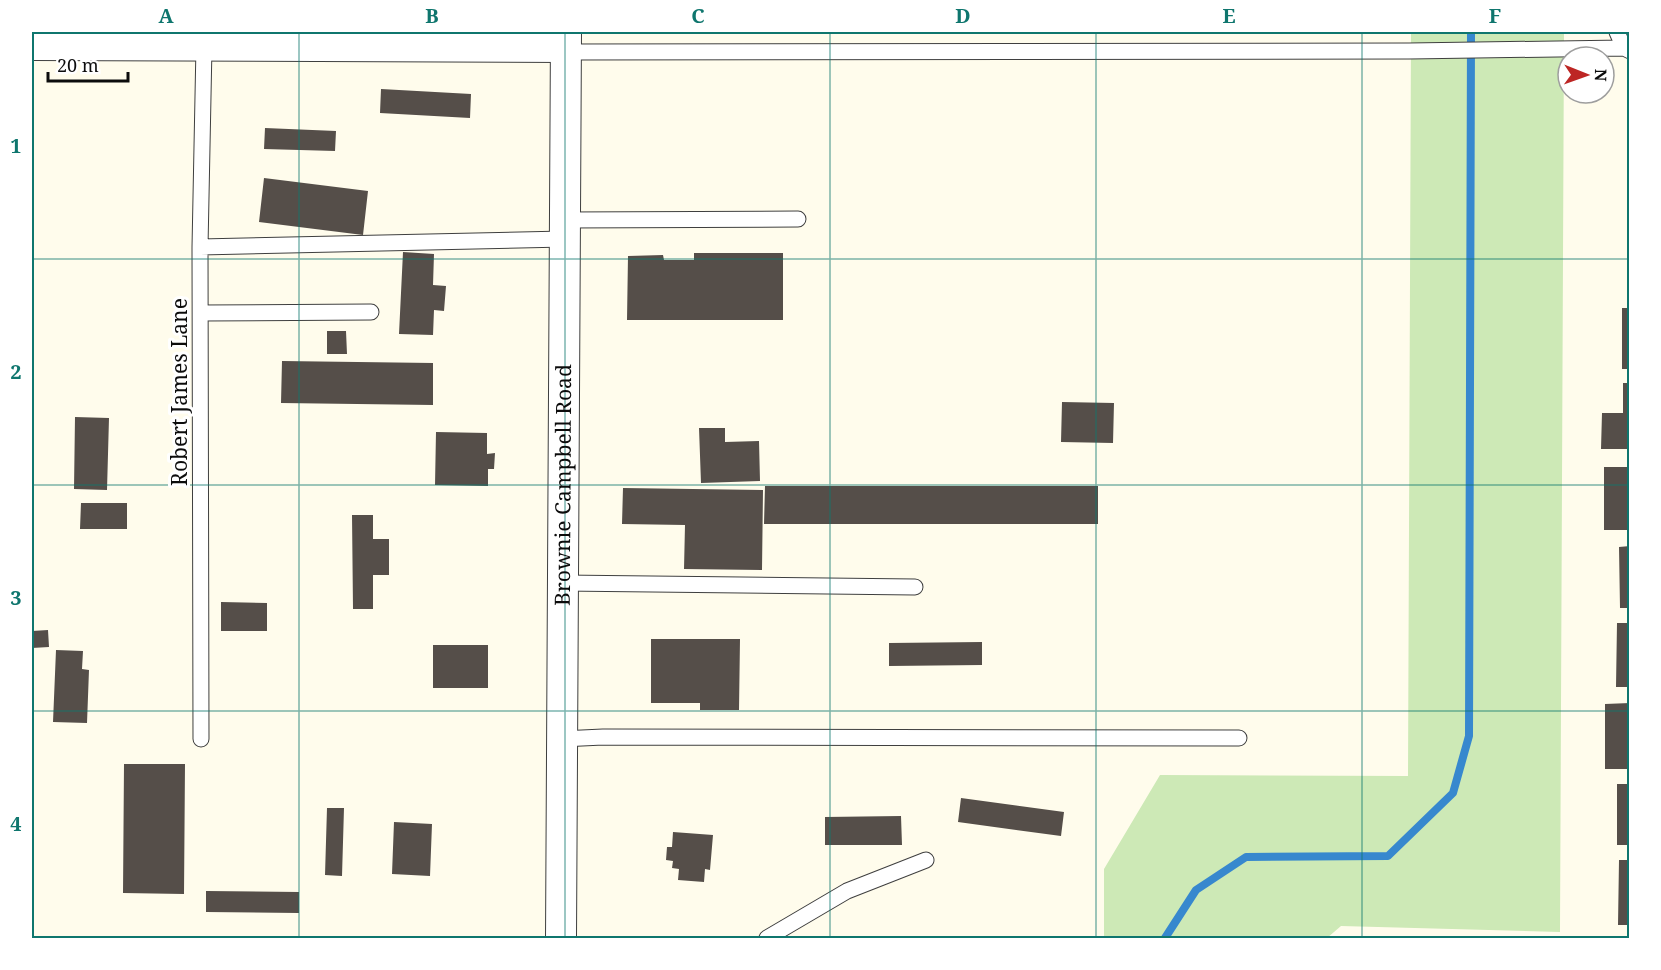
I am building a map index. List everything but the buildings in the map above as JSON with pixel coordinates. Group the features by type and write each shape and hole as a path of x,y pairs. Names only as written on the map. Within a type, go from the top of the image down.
{"street":[{"path":"32,45 145,38 204,46 347,39 566,43"},
{"name":"Brownie Campbell Road","path":"561,939 566,43"}],"lane":[{"path":"566,43 1454,51 1627,50 1617,32"},
{"name":"Robert James Lane","path":"201,739 200,247 204,46"},
{"path":"200,247 798,219"},
{"path":"201,313 371,312"},
{"path":"562,583 915,587"},
{"path":"561,739 603,737 1239,738"},
{"path":"767,939 847,891 926,860"}],"green space":[{"path":"1411,32 1564,32 1564,45 1556,45 1556,105 1564,105 1560,932 1341,926 1327,938 1104,938 1104,869 1160,775 1408,776"}],"waterway":[{"path":"1165,938 1196,890 1246,857 1388,856 1453,793 1469,736 1471,32"}]}
